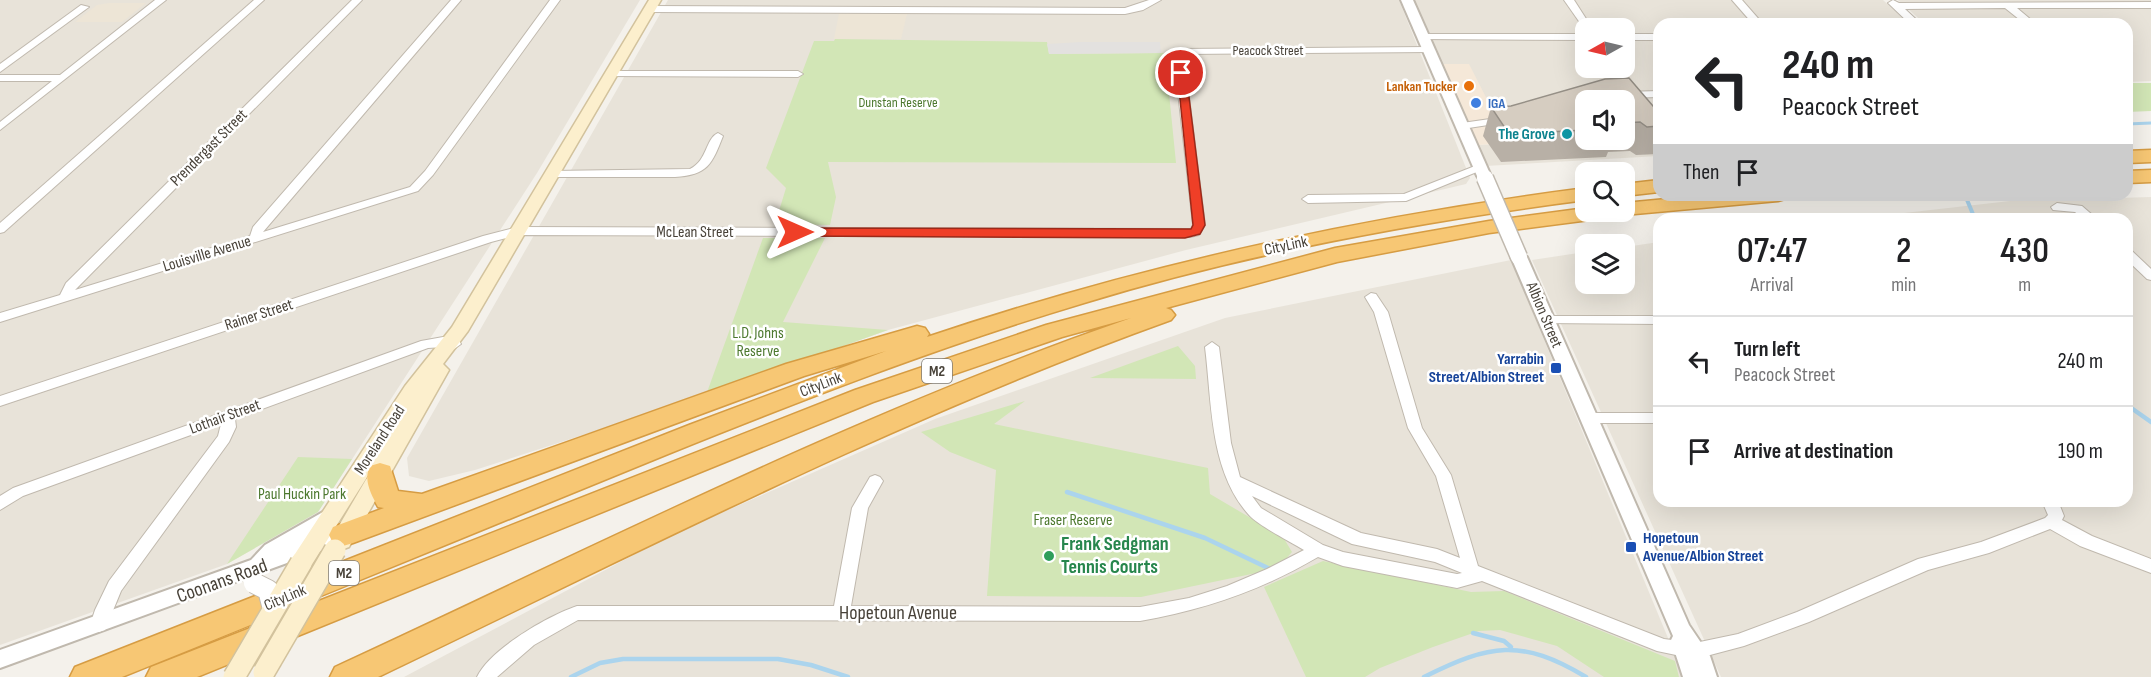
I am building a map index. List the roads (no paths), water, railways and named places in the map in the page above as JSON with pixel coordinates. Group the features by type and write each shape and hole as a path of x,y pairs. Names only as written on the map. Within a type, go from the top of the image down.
{"highway":[{"path":"2133,157 2151,156"},
{"path":"2133,177 2151,176"},
{"path":"1635,189 1653,187"},
{"name":"CityLink","path":"86,677 442,533 878,364 1088,294 1153,276 1301,243 1530,200 1575,195"},
{"path":"1635,208 1712,201"},
{"name":"CityLink","path":"162,677 864,396 1054,331 1335,255 1489,227 1575,216"},
{"path":"347,677 738,492 990,379 1173,312 1413,241"},
{"path":"337,534 424,505 795,370 1116,276 1301,243"},
{"path":"380,473 383,492 388,499 408,505 424,505"}],"main road":[{"name":"Moreland Road","path":"252,675 248,664 250,647 306,556 337,534 380,473 454,339 652,5"},
{"name":"Moreland Road","path":"252,675 337,534 412,391 454,339"}],"street":[{"path":"0,127 161,0"},
{"path":"0,229 259,0"},
{"name":"Prendergast Street","path":"65,298 71,286 357,0"},
{"path":"256,239 257,230 456,0"},
{"name":"Louisville Avenue","path":"0,318 414,189 429,173 555,0"},
{"path":"652,5 1125,11 1140,8 1156,0"},
{"name":"Albion Street","path":"1407,0 1687,644 1706,677"},
{"path":"1569,0 1581,18"},
{"path":"1733,0 1746,18"},
{"path":"1733,0 1752,18"},
{"path":"1892,3 2151,5"},
{"path":"1892,3 1909,18"},
{"path":"2007,5 2023,18"},
{"path":"0,69 84,7"},
{"path":"1423,37 1575,37"},
{"path":"1635,37 1653,37"},
{"name":"Peacock Street","path":"1196,232 1199,225 1179,57 1183,51 1429,50"},
{"path":"611,74 798,75"},
{"path":"0,78 62,78"},
{"path":"1635,95 1653,94"},
{"path":"1462,126 1488,124 1519,116"},
{"path":"552,174 694,172 706,164 718,136"},
{"path":"1308,199 1406,197 1482,171"},
{"path":"2057,207 2078,209 2083,213"},
{"name":"McLean Street","path":"518,231 1185,234 1196,232"},
{"name":"Rainer Street","path":"0,401 487,239 518,231"},
{"path":"2133,259 2151,276"},
{"path":"1212,347 1227,459 1233,480 1254,512 1317,550 1343,559 1457,581 1470,581 1475,578 1474,571 1443,475 1415,428 1381,312 1371,297"},
{"path":"1547,320 1653,320"},
{"name":"Lothair Street","path":"0,504 18,492 227,416 426,344 454,339"},
{"path":"99,625 103,610 115,586 228,432 227,416"},
{"path":"1589,418 1653,418"},
{"path":"1233,480 1358,538 1437,556 1663,646 1738,641 1803,617 1924,564 1983,548 2051,522 2056,516 2052,507"},
{"path":"841,613 860,508 875,481"},
{"path":"2051,522 2086,541 2151,566"},
{"path":"273,609 268,590 255,576 272,550 337,534"},
{"name":"Hopetoun Avenue","path":"486,677 511,653 554,623 577,613 1140,614 1197,604 1228,595 1260,582 1317,550"},
{"name":"Coonans Road","path":"0,659 225,579 255,576 306,556"},
{"name":"Coonans Road","path":"0,665 99,625"},
{"name":"Albion Street","path":"1687,644 1694,677"}],"waterway":[{"path":"2133,124 2151,123"},
{"path":"1968,201 1972,213"},
{"path":"2133,409 2151,422"},
{"path":"1067,492 1205,538 1270,569"},
{"path":"1473,633 1504,641 1511,647"},
{"path":"1424,677 1468,658 1487,652 1505,650 1524,651 1543,656 1586,677"},
{"path":"571,677 600,663 623,659 778,659 811,665 848,677"}],"place":[{"name":"Lankan Tucker","path":"1469,86"},
{"name":"IGA","path":"1476,103"},
{"name":"The Grove","path":"1567,134"},
{"name":"Yarrabin Street/Albion Street","path":"1556,368"},
{"name":"Hopetoun Avenue/Albion Street","path":"1631,547"},
{"name":"Frank Sedgman Tennis Courts","path":"1049,556"}],"park label":[{"name":"Dunstan Reserve","path":"898,102"},
{"name":"L.D. Johns Reserve","path":"758,342"},
{"name":"Paul Huckin Park","path":"302,494"},
{"name":"Fraser Reserve","path":"1073,520"}]}
